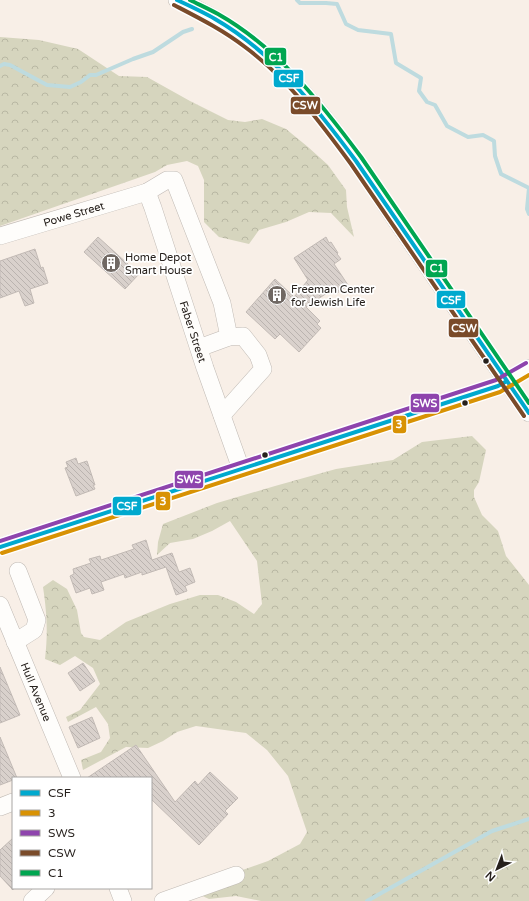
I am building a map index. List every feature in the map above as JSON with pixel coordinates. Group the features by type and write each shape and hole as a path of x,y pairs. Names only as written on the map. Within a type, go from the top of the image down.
{"street":[{"path":"178,0 207,15 244,38 281,68 302,89 324,116 356,161 529,413"},
{"name":"Powe Street","path":"0,236 147,192 166,180 174,180 222,303 229,337"},
{"name":"Faber Street","path":"147,192 241,469"},
{"path":"199,348 229,337 243,336 258,355 263,369 222,416"},
{"path":"0,547 498,386 529,368"},
{"path":"15,642 34,630 37,620 18,571"},
{"name":"Hull Avenue","path":"0,606 71,777"},
{"path":"0,807 12,802"},
{"path":"163,901 236,875"},
{"path":"32,901 45,889"},
{"path":"118,889 123,901"}],"green space":[{"path":"0,37 39,40 78,49 119,76 147,77 228,120 245,122 262,119 286,129 328,165 346,190 347,207 354,237 331,213 309,212 286,222 259,230 249,244 219,237 204,222 204,180 198,166 187,161 167,165 155,172 0,226"},
{"path":"472,436 486,450 479,482 474,490 474,497 482,515 498,531 506,556 529,585 529,901 261,901 236,896 209,899 198,894 200,885 268,861 300,844 307,832 288,776 267,750 246,733 196,726 177,732 148,748 126,747 83,770 81,760 101,752 110,738 108,724 96,707 68,722 66,717 80,710 100,684 93,668 75,656 60,665 45,659 47,623 43,587 53,580 67,589 77,610 81,633 84,637 100,640 126,622 170,604 200,595 218,595 236,602 254,614 262,604 257,561 230,521 193,539 170,543 157,555 158,542 163,524 217,503 336,469 393,460 422,442"}],"building":[{"name":"Home Depot Smart House","path":"98,237 139,274 125,289 84,252"},
{"name":"Freeman Center for Jewish Life","path":"326,237 329,243 331,242 341,259 334,264 348,285 336,294 333,289 306,307 320,321 317,324 321,328 299,352 280,334 275,339 246,312 275,279 294,297 308,280 294,258"},
{"path":"35,249 48,283 30,289 34,303 25,306 19,291 0,298 0,261"},
{"path":"76,458 78,464 87,461 95,489 76,496 65,468 68,467 66,462"},
{"path":"146,540 152,560 172,553 179,572 190,568 195,582 185,586 187,591 176,595 166,567 142,575 142,572 125,578 124,574 101,582 104,590 92,594 90,588 76,593 70,576 74,574 73,569 91,563 89,559 100,556 101,560 134,549 132,545"},
{"path":"83,663 95,681 80,691 68,673"},
{"path":"0,667 20,715 0,723"},
{"path":"92,717 100,738 78,748 69,727"},
{"path":"0,737 17,777 12,777 12,780 0,785"},
{"path":"136,745 175,802 195,781 198,785 210,772 238,798 225,811 228,814 199,845 152,800 152,777 88,777"},
{"path":"12,839 12,889 0,876 0,850"}],"waterway":[{"path":"297,0 300,3 337,4 346,24 358,30 391,34 396,63 421,78 419,91 427,102 435,105 447,126 468,137 483,135 494,141 495,156 501,174 529,188 527,209 529,214"},
{"path":"0,66 4,64 10,65 47,85 70,87 81,82 90,75 96,75 153,52 183,32 192,29"},
{"path":"367,901 492,831 529,819"}],"transit line":[{"name":"CSF","path":"177,0 210,16 236,33 256,48 293,82 356,161 529,413"},
{"name":"C1","path":"190,0 218,14 260,43 279,60 314,97 361,157 529,403"},
{"name":"CSW","path":"174,5 237,41 261,59 302,102 351,164 524,416"},
{"name":"SWS","path":"0,541 496,380 526,363"},
{"name":"3","path":"2,553 500,392 529,375"},
{"name":"CSF","path":"0,547 498,386 507,381"}],"place":[{"name":"Home Depot Smart House","path":"111,263"},
{"name":"Freeman Center for Jewish Life","path":"277,295"}]}
